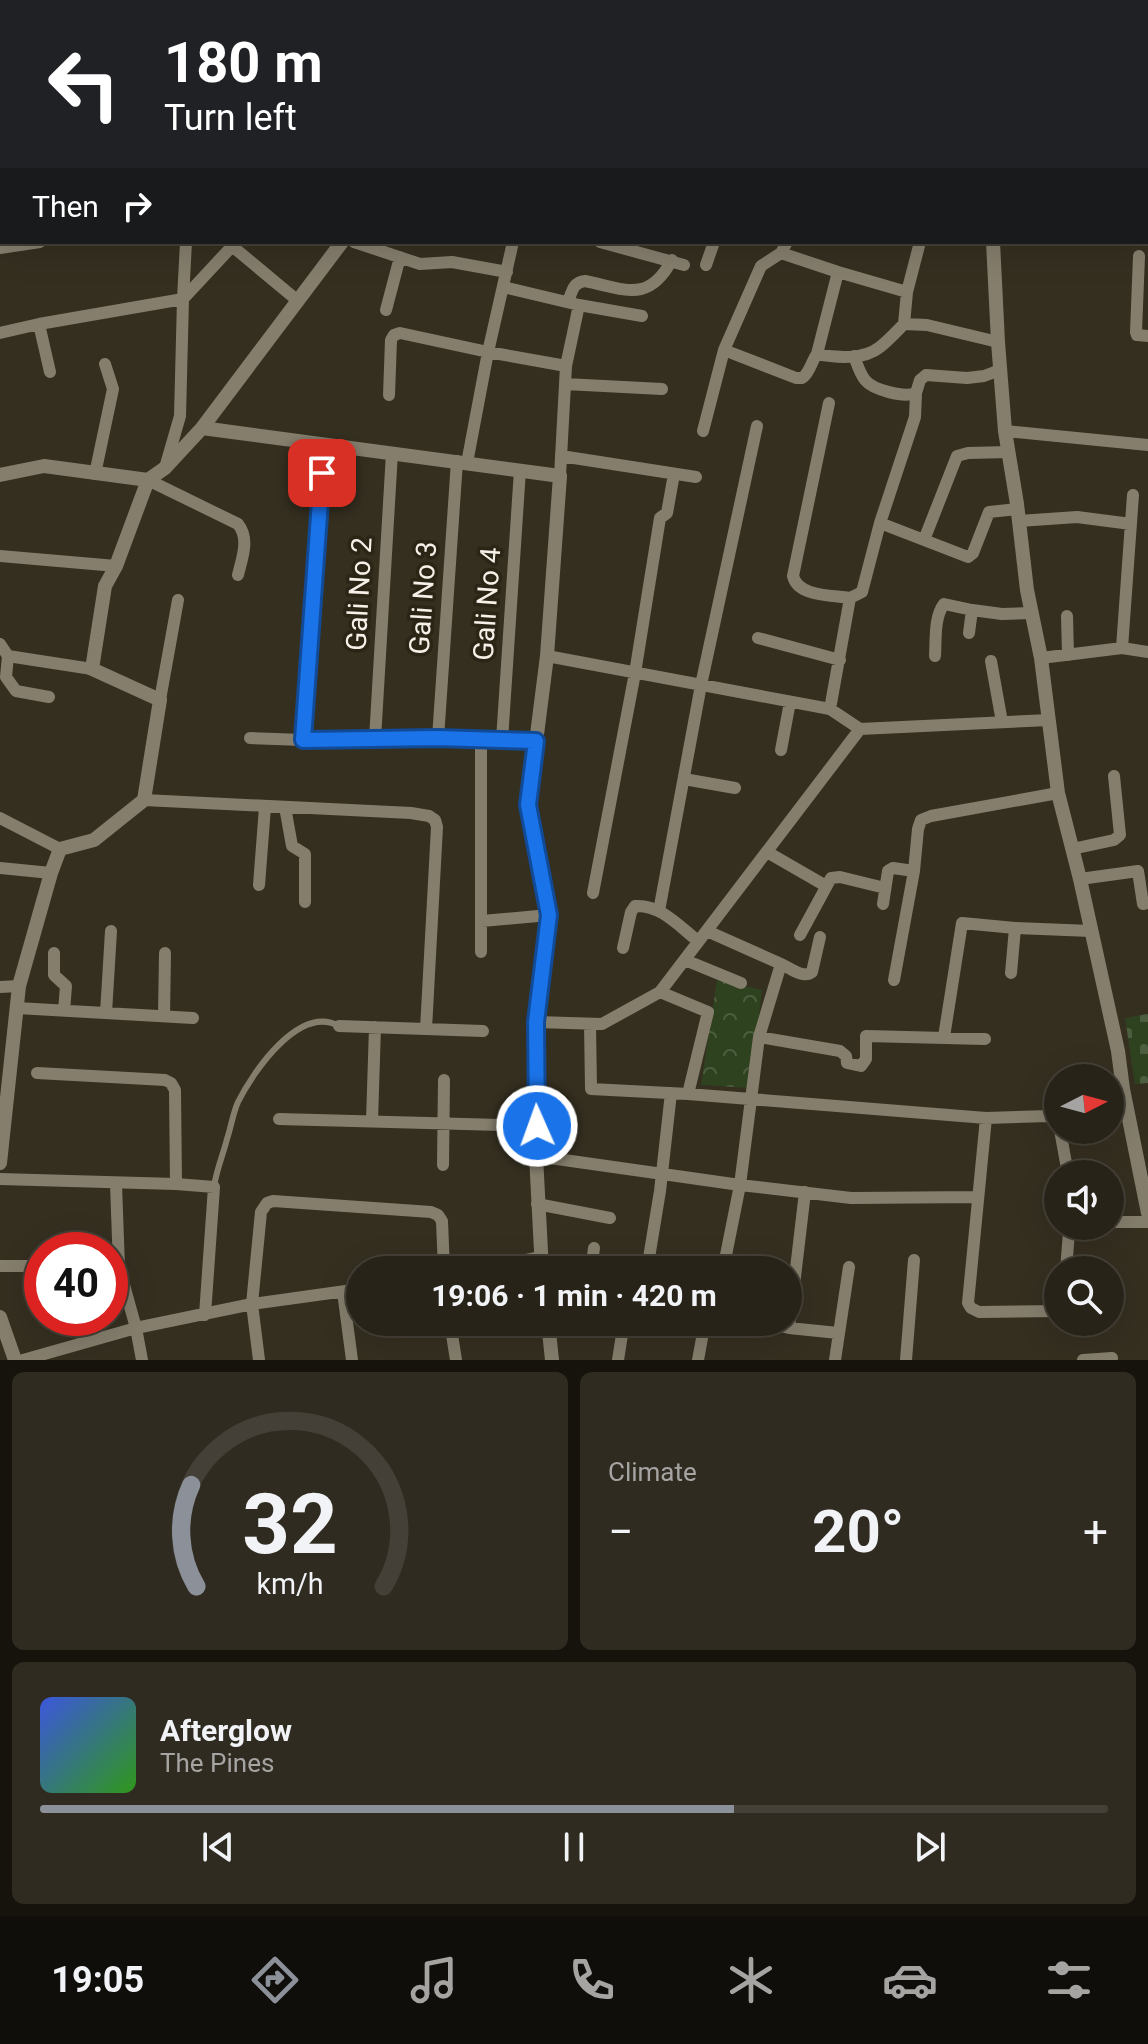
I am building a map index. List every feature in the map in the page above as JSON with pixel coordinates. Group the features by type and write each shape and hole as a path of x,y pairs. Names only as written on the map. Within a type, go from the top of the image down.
{"street":[{"path":"0,248 27,244"},
{"path":"165,468 180,416 186,244"},
{"path":"0,333 183,299 234,244 298,301"},
{"path":"92,669 105,586 116,566 148,480 165,468 202,428 337,244"},
{"path":"360,244 420,264 452,262 507,272"},
{"name":"Gali No 3","path":"438,738 462,462 513,244"},
{"path":"541,1256 537,1204 536,1022 549,915 528,805 547,656 566,366 575,285 585,281 632,290 644,289 665,273 671,258 609,244"},
{"path":"706,265 713,244"},
{"path":"817,354 831,358 866,355 881,347 904,324 907,292 919,244"},
{"path":"993,244 1005,431 1027,590 1041,658 1058,793 1118,1051 1123,1089 1144,1174 1148,1213"},
{"path":"703,431 724,350 761,266 784,248 838,272 907,292"},
{"path":"1139,256 1143,279 1136,332 1137,335 1148,336"},
{"path":"386,310 400,257"},
{"path":"724,350 799,379 806,375 817,354 838,272"},
{"path":"503,287 642,316"},
{"path":"39,324 50,372"},
{"path":"904,324 927,325 998,342"},
{"path":"389,395 391,340 397,333 403,332 566,366"},
{"path":"854,356 863,378 871,386 909,395 916,393"},
{"path":"95,474 113,389 105,364"},
{"path":"829,403 793,576 794,582 804,591 850,598 862,592 880,523 915,417 920,380 926,375 967,378 1000,370"},
{"path":"565,384 662,389"},
{"path":"659,911 701,685 757,426"},
{"path":"202,428 560,476"},
{"path":"1005,431 1148,445"},
{"path":"303,740 324,444"},
{"path":"924,540 957,456 1009,452"},
{"name":"Gali No 2","path":"375,739 392,453"},
{"path":"561,456 696,477"},
{"path":"0,475 44,466 148,480 238,524 245,542 238,575"},
{"name":"Gali No 4","path":"502,740 520,470"},
{"path":"593,893 635,673 660,518 667,513 674,474"},
{"path":"1122,648 1133,495"},
{"path":"880,523 968,557 973,553 989,512 1077,517 1131,524"},
{"path":"0,556 116,566"},
{"path":"830,709 850,598"},
{"path":"144,800 178,600"},
{"path":"935,656 941,606 947,604 1002,614 1032,613"},
{"path":"969,633 972,610"},
{"path":"1067,616 1068,655"},
{"path":"758,638 840,660"},
{"path":"0,644 8,656 3,677 19,692 49,697"},
{"path":"1041,658 1122,648 1148,652"},
{"path":"8,656 92,669 160,700"},
{"path":"547,656 830,709 860,729 1049,720"},
{"path":"991,661 1002,722"},
{"path":"781,750 790,702"},
{"path":"536,1022 602,1024 660,992 860,729"},
{"path":"250,738 536,741"},
{"path":"481,740 481,952"},
{"path":"1072,849 1114,840 1120,835 1114,776"},
{"path":"684,779 735,788"},
{"path":"894,980 921,820 1058,793"},
{"path":"0,818 60,849 94,840 144,800 429,816 435,820 437,827 426,1029"},
{"path":"259,885 265,807"},
{"path":"285,807 292,846 305,854 305,902"},
{"path":"0,1163 19,986 60,849"},
{"path":"767,852 826,886"},
{"path":"0,868 51,873"},
{"path":"883,904 890,869 914,871"},
{"path":"1080,879 1138,871 1143,904 1148,903"},
{"path":"800,935 834,876 885,888"},
{"path":"623,948 631,912 635,906 644,905 703,936 805,975 812,972 820,937"},
{"path":"482,921 549,915"},
{"path":"944,1037 962,923 1091,931"},
{"path":"1011,973 1015,928"},
{"path":"106,1013 111,931"},
{"path":"54,953 54,975 66,986 64,1011"},
{"path":"164,1016 165,953"},
{"path":"685,960 741,983"},
{"path":"726,1256 740,1185 759,1037 781,964"},
{"path":"0,987 19,986"},
{"path":"660,992 708,1012 688,1094"},
{"path":"17,1008 193,1018"},
{"path":"590,1024 591,1089 986,1118 1044,1116"},
{"path":"339,1026 483,1031"},
{"path":"372,1121 375,1027"},
{"path":"759,1037 840,1051 846,1056 847,1063 861,1066 866,1059 866,1036 985,1039"},
{"path":"37,1073 165,1080 171,1083 175,1090 176,1184"},
{"path":"443,1165 444,1080"},
{"path":"649,1256 671,1093"},
{"path":"986,1118 967,1298 971,1308 979,1312 1044,1311"},
{"path":"279,1119 537,1126"},
{"path":"536,1156 851,1198 978,1197"},
{"path":"0,1179 214,1187 205,1315"},
{"path":"115,1232 116,1184"},
{"path":"797,1256 805,1192"},
{"path":"259,1360 252,1304 261,1212 267,1203 431,1212 442,1221 443,1256"},
{"path":"537,1204 610,1218"},
{"path":"1124,1222 1148,1222"},
{"path":"593,1256 594,1248"},
{"path":"906,1360 914,1260"},
{"path":"0,1266 24,1266"},
{"path":"835,1360 849,1267"},
{"path":"23,1360 136,1328 252,1304 346,1291"},
{"path":"343,1292 352,1360"},
{"path":"128,1305 142,1360"},
{"path":"0,1317 15,1360"},
{"path":"802,1329 838,1333"},
{"path":"452,1336 456,1360"},
{"path":"549,1336 552,1360"},
{"path":"618,1360 622,1336"},
{"path":"698,1360 702,1336"},
{"path":"1083,1360 1112,1358"}],"lane":[{"path":"214,1187 238,1104 260,1067 281,1042 301,1027 324,1020 339,1026"}],"green space":[{"path":"717,980 762,990 750,1088 701,1085"},
{"path":"1148,1014 1148,1083 1135,1084 1125,1018"}],"route":[{"path":"322,473 303,740 438,738 536,741 528,805 549,915 536,1022 537,1126"}]}
